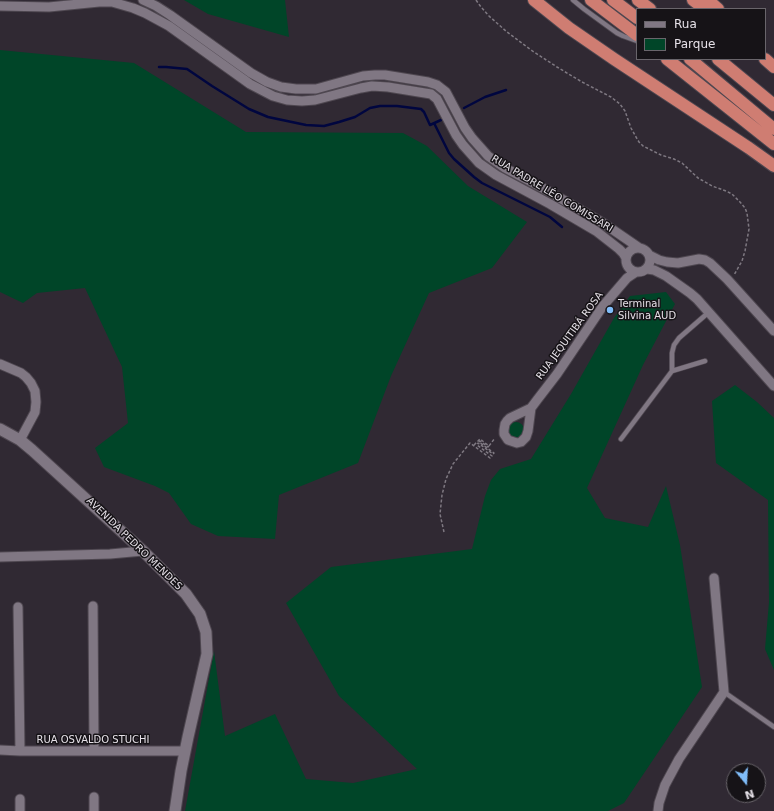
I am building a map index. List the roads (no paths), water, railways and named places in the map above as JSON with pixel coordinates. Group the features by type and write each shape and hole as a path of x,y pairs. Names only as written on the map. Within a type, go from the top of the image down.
{"highway":[{"path":"534,0 569,28 774,166"},
{"path":"591,0 636,34"},
{"path":"613,0 636,17"},
{"path":"638,0 649,8"},
{"path":"693,0 704,8"},
{"path":"708,0 717,8"},
{"path":"668,60 774,144"},
{"path":"691,60 774,129"},
{"path":"719,60 774,105"},
{"path":"766,60 774,67"}],"street":[{"name":"RUA PADRE LÉO COMISSARI","path":"143,0 170,15 251,73 267,82 281,87 316,89 363,76 375,75 385,75 428,82 437,85 446,92 465,128 488,156 505,168 541,187 602,223 638,247"},
{"name":"RUA PADRE LÉO COMISSARI","path":"0,6 49,8 99,2 112,2 133,8 169,26 250,84 266,93 287,100 315,100 372,86 431,94 437,99 456,135 479,163 496,175 536,196 596,231 619,249 626,258"},
{"path":"774,331 713,265 705,260 697,259 678,263 667,262 659,260 650,255 646,250 638,247 630,250 627,254 626,262 631,273 647,269 654,270 682,287 697,299 774,386"},
{"path":"647,269 650,262 650,255"},
{"name":"RUA JEQUITIBÁ ROSA","path":"532,408 603,306 631,273"},
{"path":"0,364 21,373 31,383 35,391 35,412 20,440"},
{"name":"AVENIDA PEDRO MENDES","path":"0,429 20,440 143,551 186,594 200,614 206,632 207,654 185,751 175,811"},
{"path":"0,557 110,554 143,551"},
{"path":"658,811 665,785 679,759 724,692 714,578"},
{"path":"93,606 94,751"},
{"path":"18,607 20,751"},
{"name":"RUA OSVALDO STUCHI","path":"0,750 185,751"},
{"path":"94,797 94,811"},
{"path":"20,799 20,811"}],"lane":[{"path":"573,0 618,33 636,41"},
{"path":"672,371 672,353 678,338 709,312"},
{"path":"621,439 672,371 706,361"},
{"path":"724,692 774,727"}],"waterway":[{"path":"159,67 187,69 249,109 268,117 306,125 324,126 355,117 370,108 380,106 397,106 421,109 430,125 441,120"},
{"path":"464,108 485,97 506,90"},
{"path":"434,123 449,153 474,177 482,183 550,217 562,227"}],"place":[{"name":"Terminal Silvina AUD","path":"610,310"}]}
